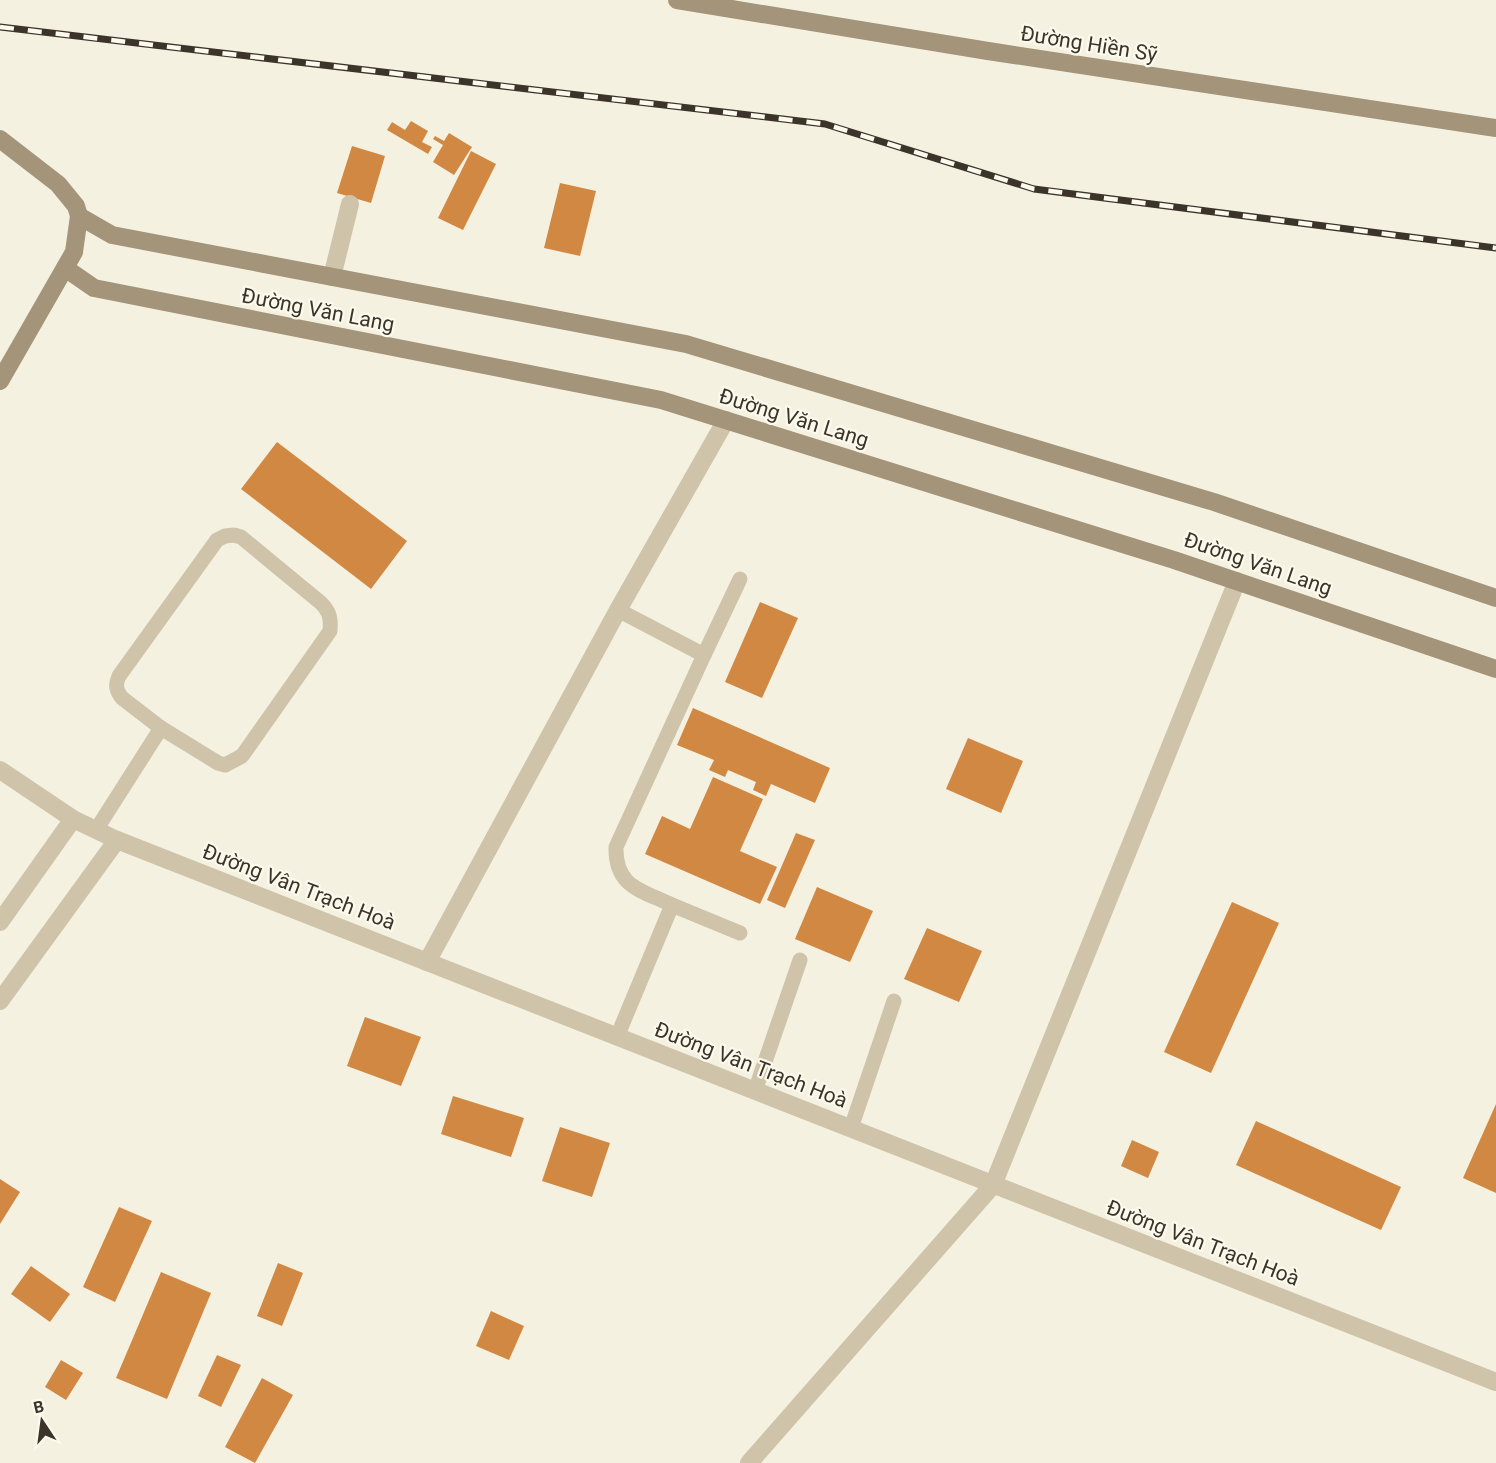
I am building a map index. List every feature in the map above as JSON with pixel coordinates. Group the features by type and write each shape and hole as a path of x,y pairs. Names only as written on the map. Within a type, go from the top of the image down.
{"street":[{"name":"Đường Hiền Sỹ","path":"677,0 988,51 1496,128"},
{"path":"0,139 58,184 76,206 79,216 74,252 0,381"},
{"path":"332,277 350,204"},
{"name":"Đường Văn Lang","path":"79,216 112,235 686,344 1214,502 1496,597"},
{"name":"Đường Văn Lang","path":"65,268 94,288 661,400 1237,581 1496,669"},
{"path":"427,962 618,610 726,420"},
{"path":"749,1463 993,1185 1237,581"},
{"name":"Đường Vân Trạch Hoà","path":"0,770 73,819 117,840 1496,1382"},
{"path":"0,922 73,819"},
{"path":"0,1001 117,840"}],"lane":[{"path":"225,536 241,537 321,603 328,611 331,620 330,631 242,756 234,762 225,765 218,763 161,728 122,698 116,684 119,676 217,540 225,536"},
{"path":"740,579 616,847 616,861 622,877 633,886 672,905 741,933"},
{"path":"618,610 704,655"},
{"path":"96,830 161,728"},
{"path":"617,1037 672,905"},
{"path":"756,1091 800,960"},
{"path":"851,1128 894,1001"}],"building":[{"path":"411,121 428,131 422,142 432,147 428,154 387,130 392,122 405,130"},
{"path":"449,133 472,147 454,175 433,162 443,145 433,139 435,136 444,141"},
{"path":"352,146 385,156 371,203 337,193"},
{"path":"471,151 496,164 463,230 438,218"},
{"path":"560,183 596,191 580,256 544,248"},
{"path":"277,442 407,541 371,589 241,489"},
{"path":"760,602 798,618 762,698 725,682"},
{"path":"693,708 830,768 815,803 771,784 766,796 753,790 756,782 728,770 725,777 709,770 714,760 677,745"},
{"path":"968,738 1023,761 1001,813 946,789"},
{"path":"713,777 763,799 740,851 777,867 760,904 645,854 662,816 690,829"},
{"path":"796,833 815,840 785,908 767,900"},
{"path":"817,887 873,911 850,962 795,939"},
{"path":"1232,902 1279,923 1211,1073 1164,1052"},
{"path":"927,928 982,951 959,1002 904,979"},
{"path":"365,1017 421,1037 401,1086 347,1066"},
{"path":"453,1096 524,1118 511,1157 441,1134"},
{"path":"1496,1104 1496,1193 1463,1178"},
{"path":"1256,1121 1401,1187 1381,1230 1236,1165"},
{"path":"560,1127 610,1143 592,1197 542,1181"},
{"path":"1132,1140 1159,1152 1148,1178 1121,1166"},
{"path":"0,1179 20,1192 0,1224"},
{"path":"119,1207 152,1221 115,1302 83,1287"},
{"path":"278,1263 303,1273 282,1326 257,1316"},
{"path":"31,1266 70,1294 50,1322 11,1294"},
{"path":"161,1272 211,1293 167,1399 116,1378"},
{"path":"491,1311 524,1326 509,1360 476,1346"},
{"path":"217,1355 241,1365 221,1407 198,1396"},
{"path":"61,1360 83,1373 66,1400 45,1387"},
{"path":"262,1378 293,1395 255,1463 225,1447"}],"railway":[{"path":"0,27 825,124 1034,189 1496,248"}]}
